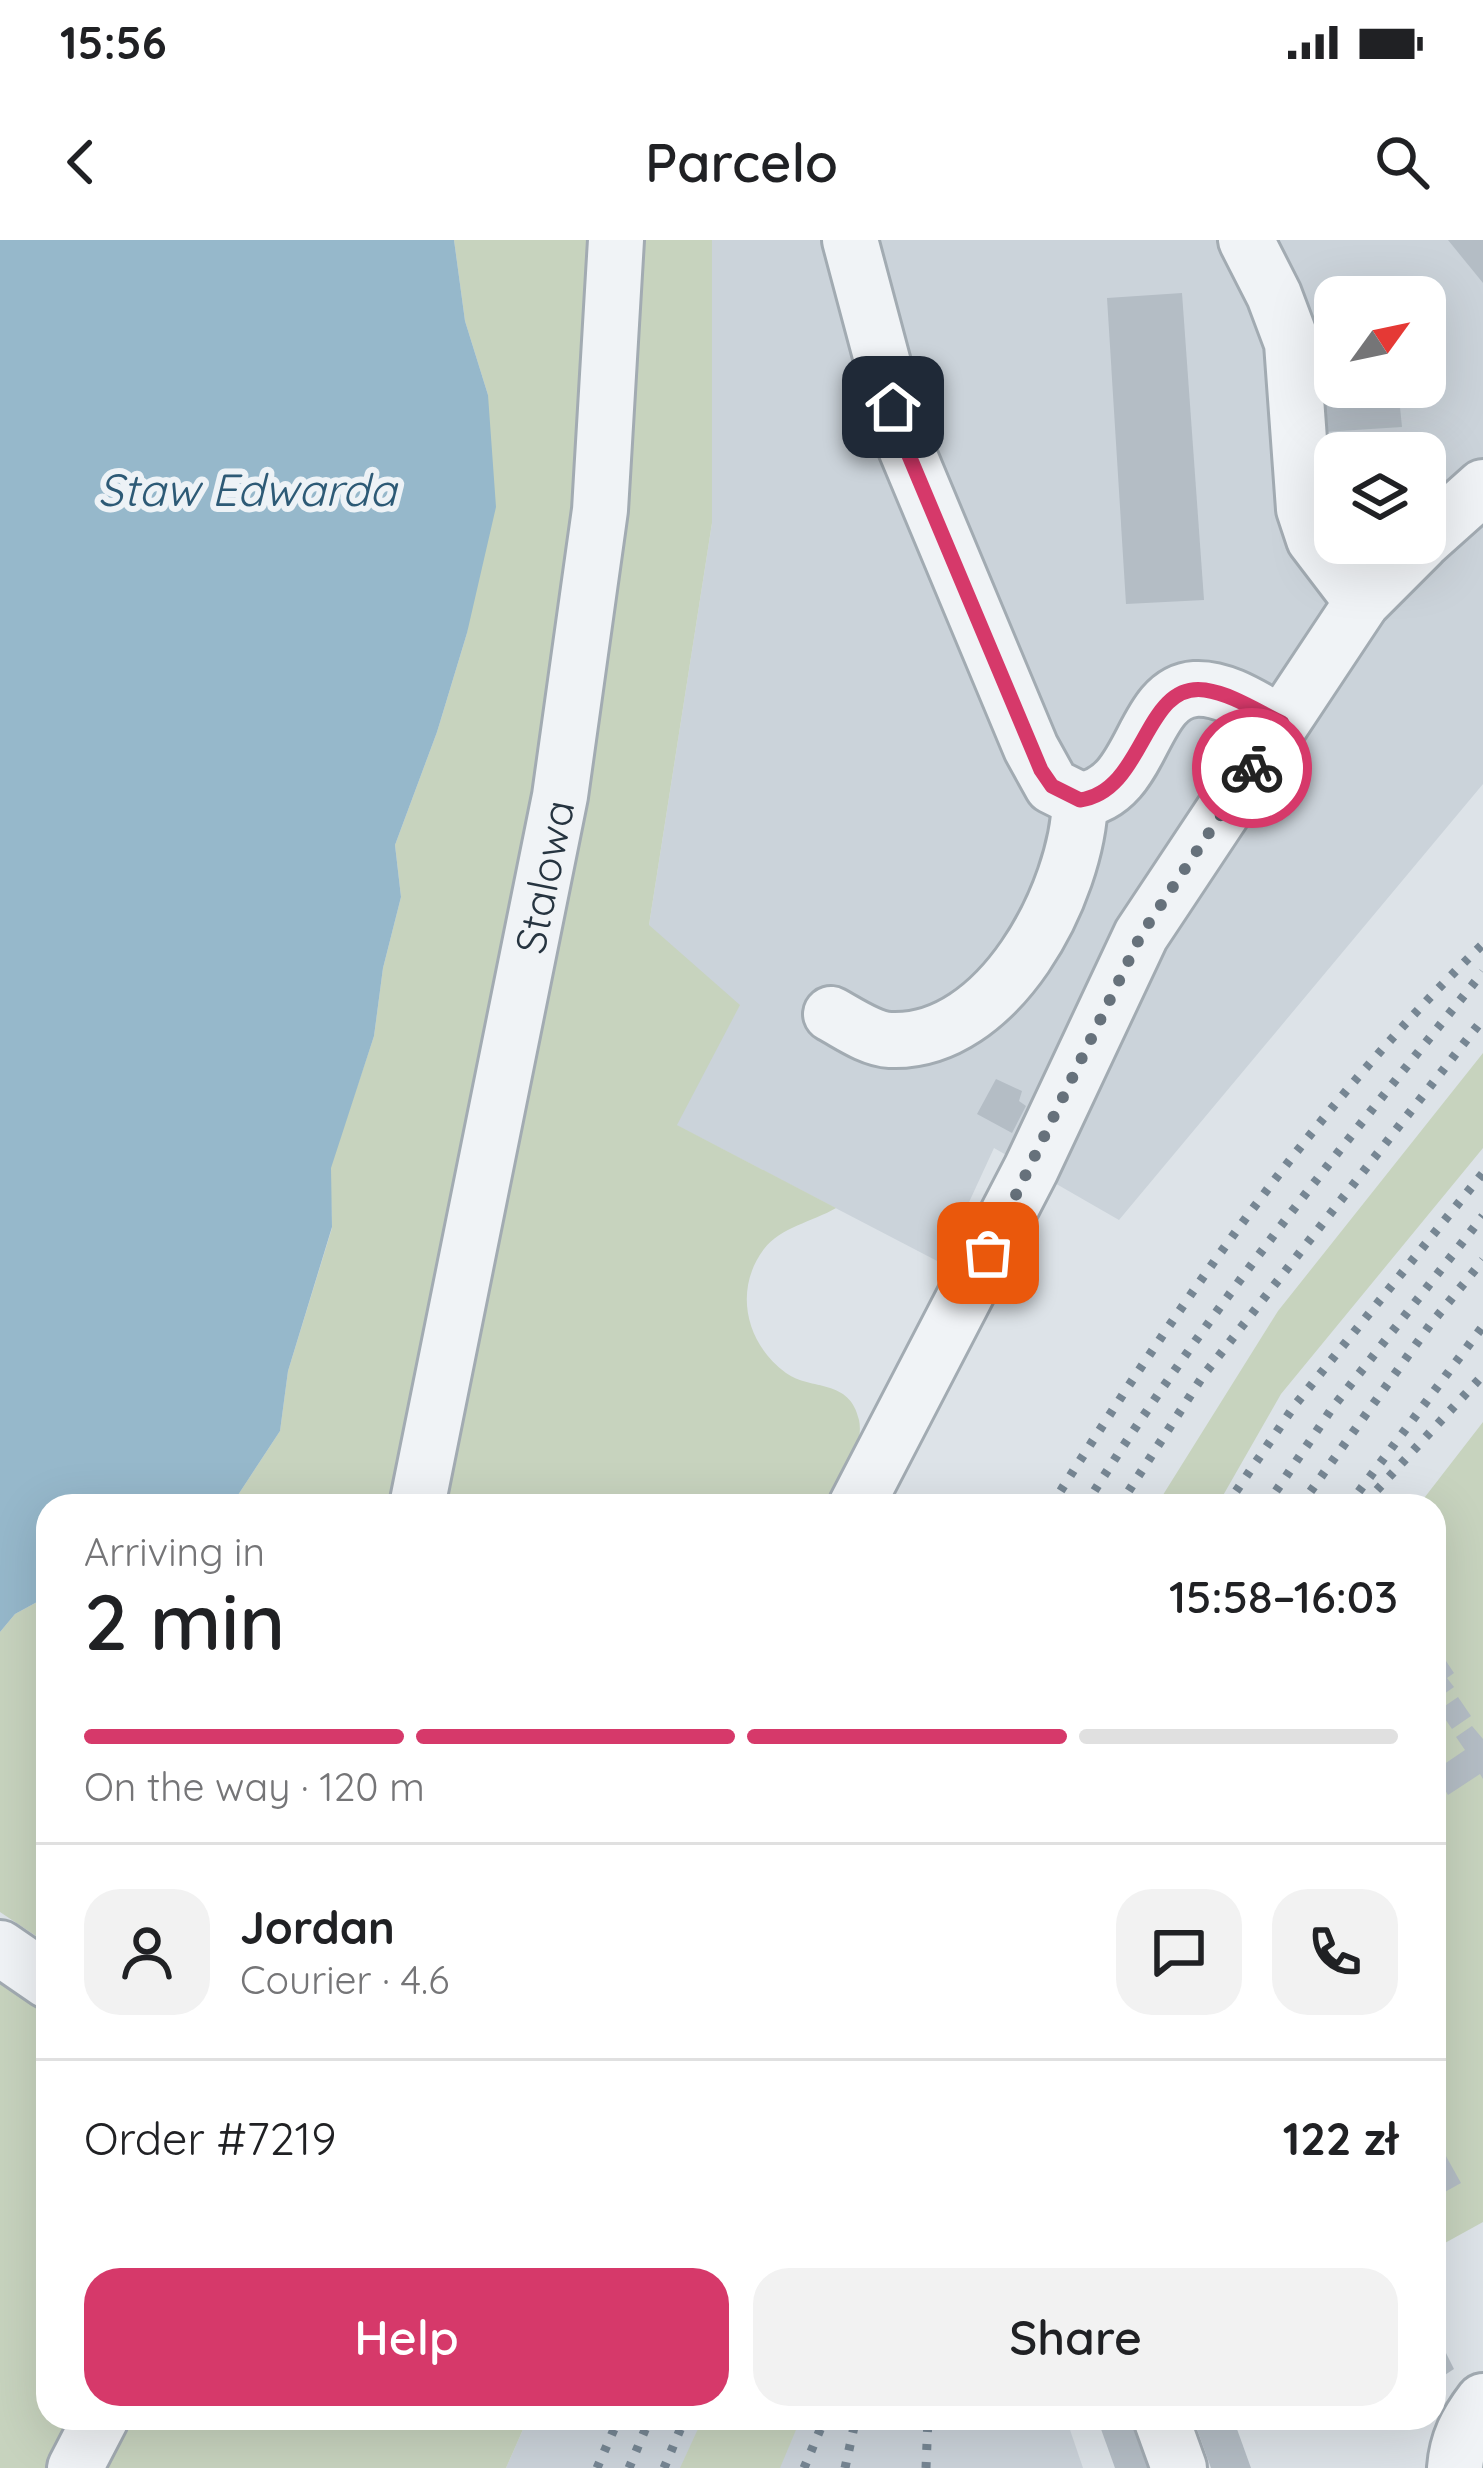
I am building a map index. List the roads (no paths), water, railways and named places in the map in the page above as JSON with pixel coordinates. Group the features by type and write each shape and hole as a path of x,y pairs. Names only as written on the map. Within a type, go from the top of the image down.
{"street":[{"name":"Stalowa","path":"419,1494 560,796 600,510 616,240"},
{"path":"850,240 905,446 1041,770 1052,786 1080,800 1100,795 1121,778 1161,710 1183,692 1209,690 1282,723"},
{"path":"1246,240 1292,343 1304,509 1314,539 1362,602"},
{"path":"1446,521 1483,488"},
{"path":"862,1494 1031,1168 1141,935 1362,602 1400,564"},
{"path":"831,1014 890,1040 930,1033 985,1004 1016,971 1063,884 1076,838 1080,800"},
{"path":"0,1948 36,1974"},
{"path":"1455,2468 1466,2423 1483,2401"},
{"path":"75,2468 95,2430"},
{"path":"1165,2430 1179,2468"}],"water":[{"name":"Staw Edwarda","path":"0,240 454,240 465,321 488,395 496,507 467,633 395,845 401,897 383,968 374,1036 331,1168 332,1227 288,1371 280,1431 239,1494 36,1494 36,1603 15,1614 0,1632"}],"railway":[{"path":"1059,1494 1250,1212 1362,1073 1483,944"},
{"path":"1093,1494 1226,1299 1483,972"},
{"path":"1127,1494 1203,1376 1483,1019"},
{"path":"1234,1494 1295,1405 1483,1173"},
{"path":"1274,1494 1333,1407 1483,1216"},
{"path":"1309,1494 1430,1325 1483,1260"},
{"path":"1357,1494 1483,1326"},
{"path":"1377,1490 1483,1375"},
{"path":"597,2468 614,2430"},
{"path":"629,2468 645,2430"},
{"path":"664,2468 680,2430"},
{"path":"804,2468 820,2430"},
{"path":"845,2468 853,2430"},
{"path":"926,2468 928,2430"}]}
